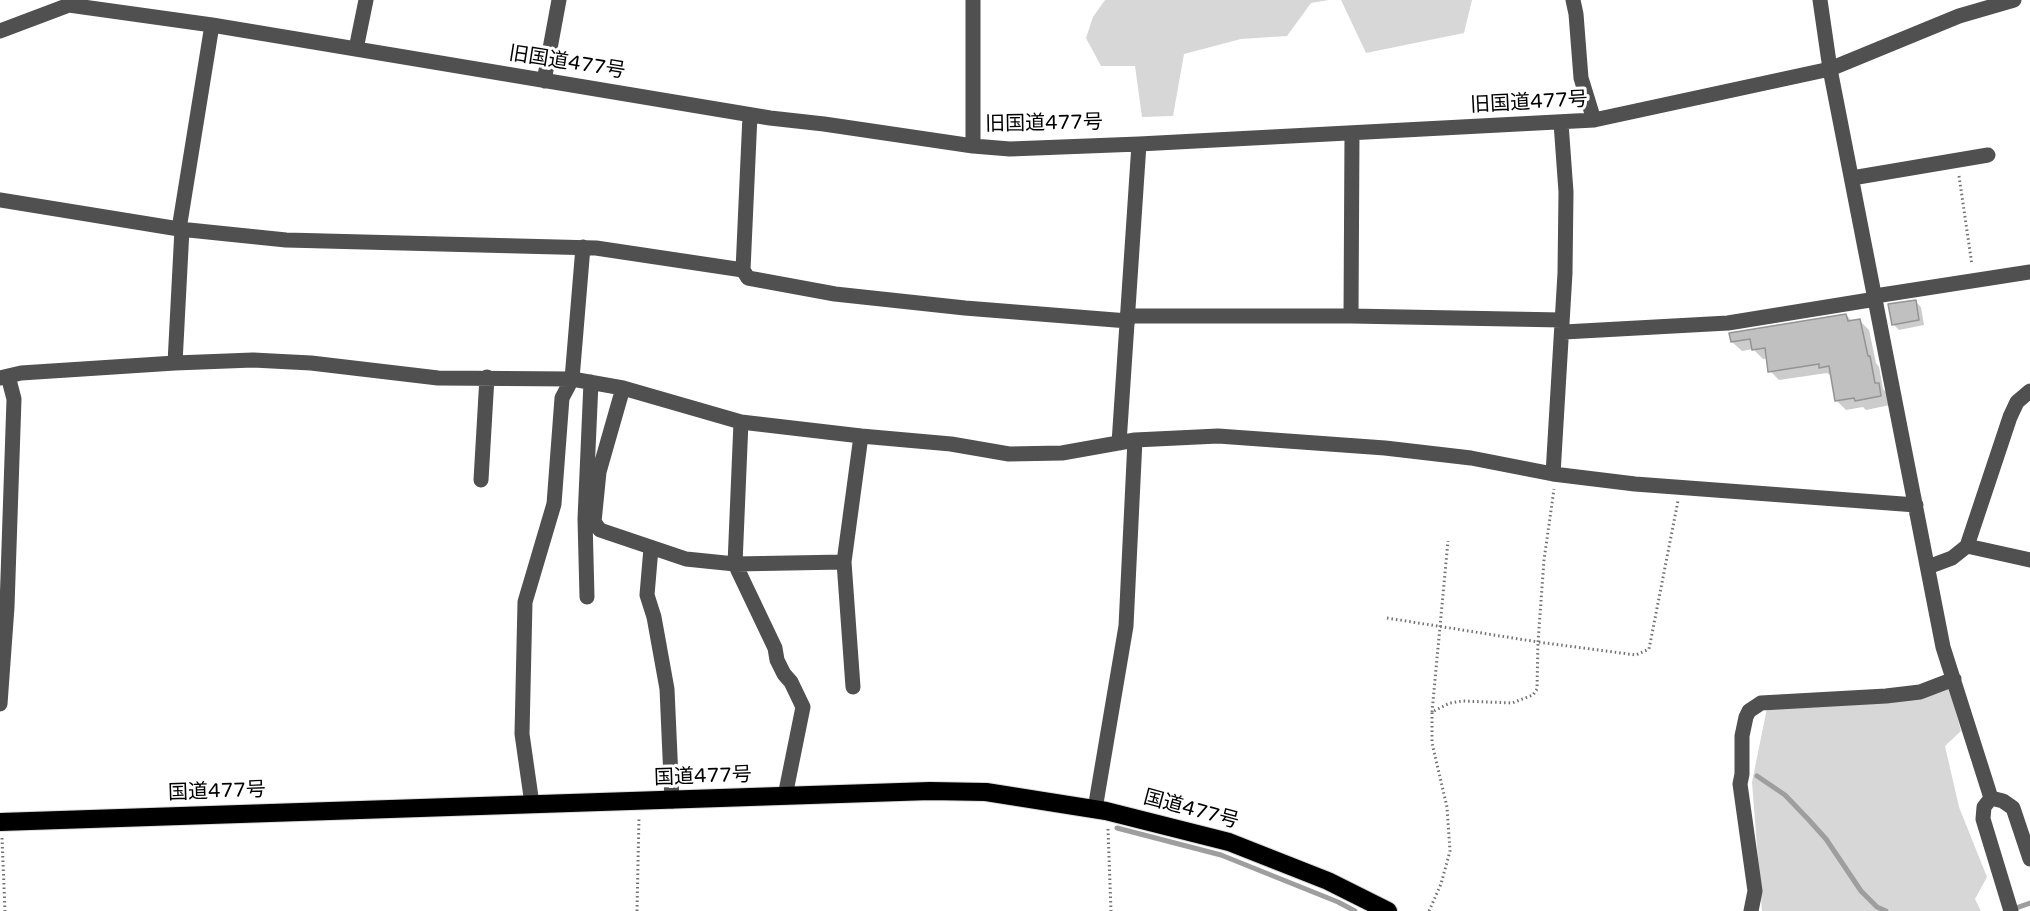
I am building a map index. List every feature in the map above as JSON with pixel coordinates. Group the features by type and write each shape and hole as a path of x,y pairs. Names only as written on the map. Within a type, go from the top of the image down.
{"highway":[{"name":"国道477号","path":"1,822 930,791 986,792 1101,810 1229,842 1328,881 1388,911"}],"street":[{"path":"356,49 366,0"},
{"path":"544,81 559,0"},
{"path":"973,0 973,146"},
{"path":"1573,0 1581,78 1593,120"},
{"path":"1820,0 1830,69 1943,647 1991,798"},
{"name":"旧国道477号","path":"0,31 69,5 212,25 750,115 973,146 1010,149 1593,120 1830,69 1959,16 2014,0"},
{"path":"175,363 181,229 212,25"},
{"path":"750,115 743,270 748,278 835,294 965,308 1128,319 1352,316 1562,322"},
{"path":"1554,474 1566,192 1562,123"},
{"path":"1352,133 1352,316"},
{"path":"1119,443 1139,144"},
{"path":"1852,178 1988,155"},
{"path":"0,200 181,229 286,240 583,247 743,270"},
{"path":"532,804 522,734 525,602 554,504 562,398 572,379 583,247"},
{"path":"1562,322 1564,332 1728,323 2030,273"},
{"path":"0,704 7,607 14,399 4,377 21,373 253,360 311,363 438,378 572,379 623,388 741,422 951,444 1009,454 1062,453 1135,440 1218,436 1385,448 1471,458 1554,474 1635,484 1916,505"},
{"path":"481,480 487,377"},
{"path":"587,597 585,519 591,382"},
{"path":"623,388 599,472 594,522 600,530 686,559 735,564 844,562"},
{"path":"1928,567 1952,558 1967,546 2010,417 2017,402 2030,392"},
{"path":"741,422 735,564 775,648 783,674 791,682 803,707 785,796"},
{"path":"853,687 844,562 861,436"},
{"path":"1101,810 1126,626 1135,440"},
{"path":"1967,546 2030,560"},
{"path":"651,548 647,595 654,617 667,689 672,801"},
{"path":"1751,911 1755,891 1740,784 1743,725 1749,711 1761,703 1920,692 1954,679"},
{"path":"1991,798 2003,801 2013,808 2030,859"},
{"path":"1991,798 1984,807 1983,819 2009,906"}],"path":[{"path":"1957,160 1974,281"},
{"path":"1432,711 1450,703 1463,701 1512,703 1533,695 1537,688 1544,560 1554,474"},
{"path":"1387,618 1636,655 1649,649 1679,499 1677,486"},
{"path":"1430,911 1441,884 1450,851 1447,807 1432,743 1432,711 1448,541"},
{"path":"637,911 639,802"},
{"path":"1101,810 1111,911"},
{"path":"1,822 5,911"}],"shaded area":[{"path":"1105,0 1329,0 1311,3 1287,36 1241,39 1184,54 1173,116 1142,117 1135,66 1101,66 1086,38 1093,17"},
{"path":"1341,0 1472,0 1464,33 1366,53"},
{"path":"1949,688 1961,731 1945,746 1959,807 1987,877 1975,899 1981,911 1762,911 1752,782 1767,708"}],"building":[{"path":"1916,300 1919,320 1892,325 1888,304"},
{"path":"1846,314 1848,321 1860,319 1875,383 1879,383 1881,396 1855,401 1854,398 1835,401 1829,366 1819,368 1819,364 1768,372 1765,348 1752,350 1750,339 1731,342 1729,333"}],"waterway":[{"path":"1757,776 1785,795 1808,819 1826,839 1861,891 1877,907 1886,911"},
{"path":"1117,828 1221,855 1355,911"},
{"path":"2013,909 2030,903"}]}
